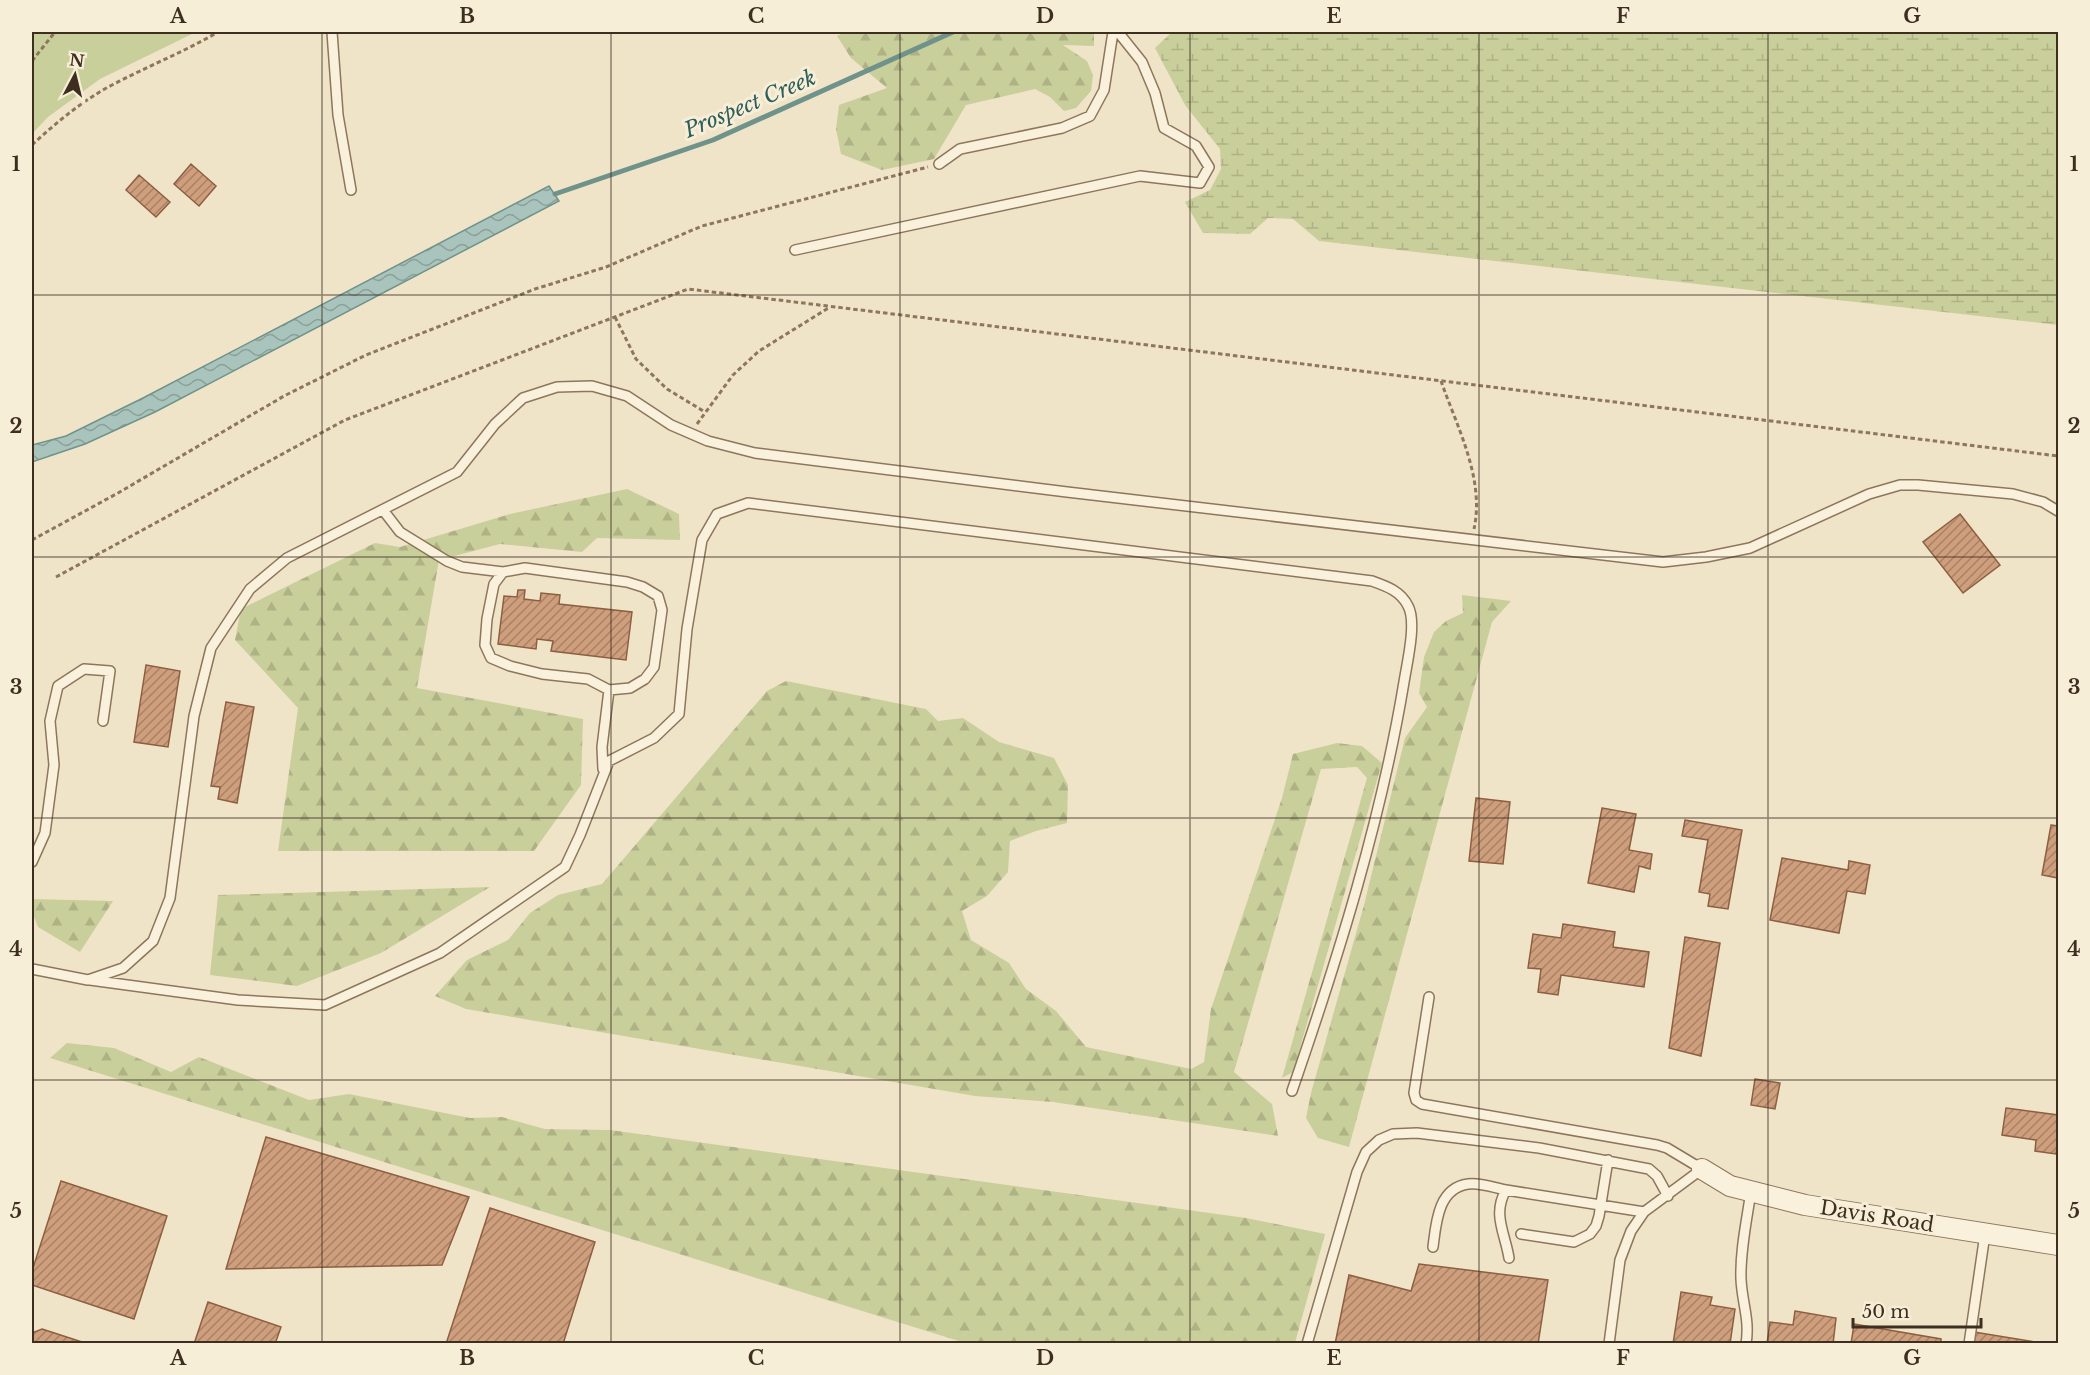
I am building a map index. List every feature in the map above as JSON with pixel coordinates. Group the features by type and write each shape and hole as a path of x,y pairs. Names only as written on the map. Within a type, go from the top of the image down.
{"street":[{"name":"Davis Road","path":"1702,1169 1730,1186 1805,1205 2058,1245"}],"lane":[{"path":"332,32 338,115 351,190"},
{"path":"939,164 960,149 1062,128 1090,116 1104,90 1113,32"},
{"path":"795,250 1140,176 1200,183 1209,167 1196,146 1164,128 1155,93 1142,62 1118,32"},
{"path":"88,980 123,968 153,941 170,898 194,716 211,648 250,589 287,558 456,472 495,424 523,398 557,387 592,386 627,396 671,425 708,441 755,453 1663,562 1706,557 1750,548 1869,494 1900,485 2013,494 2043,502 2058,511"},
{"path":"32,969 88,980 238,1000 325,1005 440,953 565,867 609,761 654,738 678,714 687,628 702,540 717,514 748,502 1372,581 1394,590 1409,606 1412,635 1400,708 1376,821 1316,1022 1292,1091"},
{"path":"383,510 400,532 447,561 462,567 503,572 525,568 627,582 643,587 658,596 663,610 654,667 645,679 630,688 609,690 588,679 542,674 510,666 491,658 485,645 487,619 494,584 503,572"},
{"path":"32,862 45,833 54,765 50,721 58,686 84,669 110,671 103,721"},
{"path":"603,774 602,747 609,690"},
{"path":"1429,997 1414,1093 1416,1100 1422,1104 1657,1144 1702,1169 1644,1212 1631,1231 1620,1260 1609,1344"},
{"path":"1307,1344 1357,1172 1366,1152 1379,1140 1393,1134 1417,1133 1539,1148 1608,1160 1649,1170 1657,1176 1668,1196"},
{"path":"1521,1234 1574,1242 1590,1234 1596,1226 1608,1160"},
{"path":"1433,1246 1437,1214 1446,1197 1457,1188 1469,1184 1644,1212"},
{"path":"1506,1190 1500,1200 1498,1211 1509,1258"},
{"path":"1746,1344 1748,1317 1743,1301 1741,1277 1750,1191"},
{"path":"1969,1344 1985,1234"}],"path":[{"path":"32,61 55,32"},
{"path":"32,145 68,114 113,85 189,49 218,32"},
{"path":"32,540 118,493 284,396 366,355 535,289 606,267 702,226 939,164"},
{"path":"56,577 345,420 688,289 2058,456"},
{"path":"692,434 705,412 733,375 759,351 831,307"},
{"path":"615,317 636,359 667,389 705,412"},
{"path":"1441,381 1478,494 1475,526 1470,540"}],"green space":[{"path":"32,32 196,32 100,79 48,117 32,134"},
{"path":"845,32 1094,32 1094,46 1063,45 1087,61 1093,75 1091,91 1076,108 1064,111 1050,97 1035,89 966,105 934,159 882,170 841,154 836,129 839,105 887,88 851,58 837,36"},
{"path":"1172,32 2058,32 2058,325 1319,241 1293,219 1268,218 1250,234 1203,233 1185,202 1210,190 1221,169 1220,149 1185,105 1155,48"},
{"path":"627,489 679,514 680,540 597,538 582,552 500,544 439,560 417,688 583,719 581,785 534,851 278,851 298,708 235,640 241,609 375,543 400,547 510,514"},
{"path":"1462,595 1511,601 1492,622 1349,1147 1318,1138 1306,1118 1311,1093 1364,905 1405,738 1427,707 1419,693 1424,657 1434,632 1446,621 1463,613"},
{"path":"786,681 926,709 938,721 963,718 999,742 1054,758 1068,785 1067,823 1010,841 1008,872 987,896 962,911 971,940 1009,963 1026,989 1056,1011 1086,1047 1191,1069 1204,1062 1211,1009 1282,798 1293,754 1337,743 1362,746 1382,763 1293,1072 1282,1078 1367,778 1357,767 1321,769 1234,1072 1272,1104 1278,1136 1053,1102 975,1096 466,1009 435,996 467,960 508,940 530,913 558,895 602,884 767,691"},
{"path":"490,887 381,953 297,986 210,975 218,895"},
{"path":"32,899 113,901 80,952 38,927 32,912"},
{"path":"67,1043 114,1048 171,1072 199,1057 309,1100 349,1094 470,1118 502,1117 545,1129 610,1130 1246,1218 1325,1234 1295,1343 965,1343 50,1058"}],"water":[{"path":"549,186 559,201 155,412 85,444 32,462 32,445 66,436 143,398"}],"building":[{"path":"191,164 216,186 199,206 174,184"},
{"path":"139,175 170,202 156,217 126,190"},
{"path":"1960,514 2000,565 1963,593 1923,542"},
{"path":"518,590 525,590 524,599 540,601 541,593 560,595 559,604 632,612 626,660 551,651 553,641 537,639 536,649 498,644 504,596 517,597"},
{"path":"146,665 180,671 168,747 134,742"},
{"path":"226,702 254,707 237,803 218,799 220,787 211,786"},
{"path":"1476,798 1510,802 1503,864 1469,861"},
{"path":"1602,808 1636,814 1629,850 1652,854 1650,869 1639,866 1634,892 1588,883"},
{"path":"1685,820 1742,830 1728,909 1708,906 1710,894 1699,892 1708,840 1682,836"},
{"path":"2051,825 2058,826 2058,878 2042,875"},
{"path":"1782,858 1848,870 1849,861 1870,865 1865,894 1847,891 1839,933 1770,920"},
{"path":"1563,924 1615,932 1613,947 1649,952 1644,987 1561,975 1558,995 1538,992 1541,969 1528,968 1533,934 1561,938"},
{"path":"1685,937 1720,943 1701,1056 1669,1048"},
{"path":"1755,1079 1780,1083 1775,1109 1751,1105"},
{"path":"2006,1108 2058,1115 2056,1154 2035,1151 2036,1140 2002,1135"},
{"path":"266,1137 469,1197 442,1265 226,1269"},
{"path":"61,1181 167,1216 134,1319 32,1285 32,1271"},
{"path":"490,1208 595,1242 563,1344 446,1344"},
{"path":"1419,1264 1548,1280 1538,1344 1335,1344 1349,1275 1411,1291"},
{"path":"1681,1292 1712,1297 1710,1305 1735,1309 1730,1344 1673,1344"},
{"path":"208,1302 281,1327 275,1344 194,1344"},
{"path":"1795,1311 1836,1318 1833,1344 1767,1344 1770,1322 1793,1325"},
{"path":"1854,1324 1941,1339 1941,1344 1851,1344"},
{"path":"42,1329 86,1344 32,1344 32,1333"},
{"path":"1974,1332 2047,1344 1972,1344"}],"waterway":[{"name":"Prospect Creek","path":"555,194 713,140 953,32"}]}
